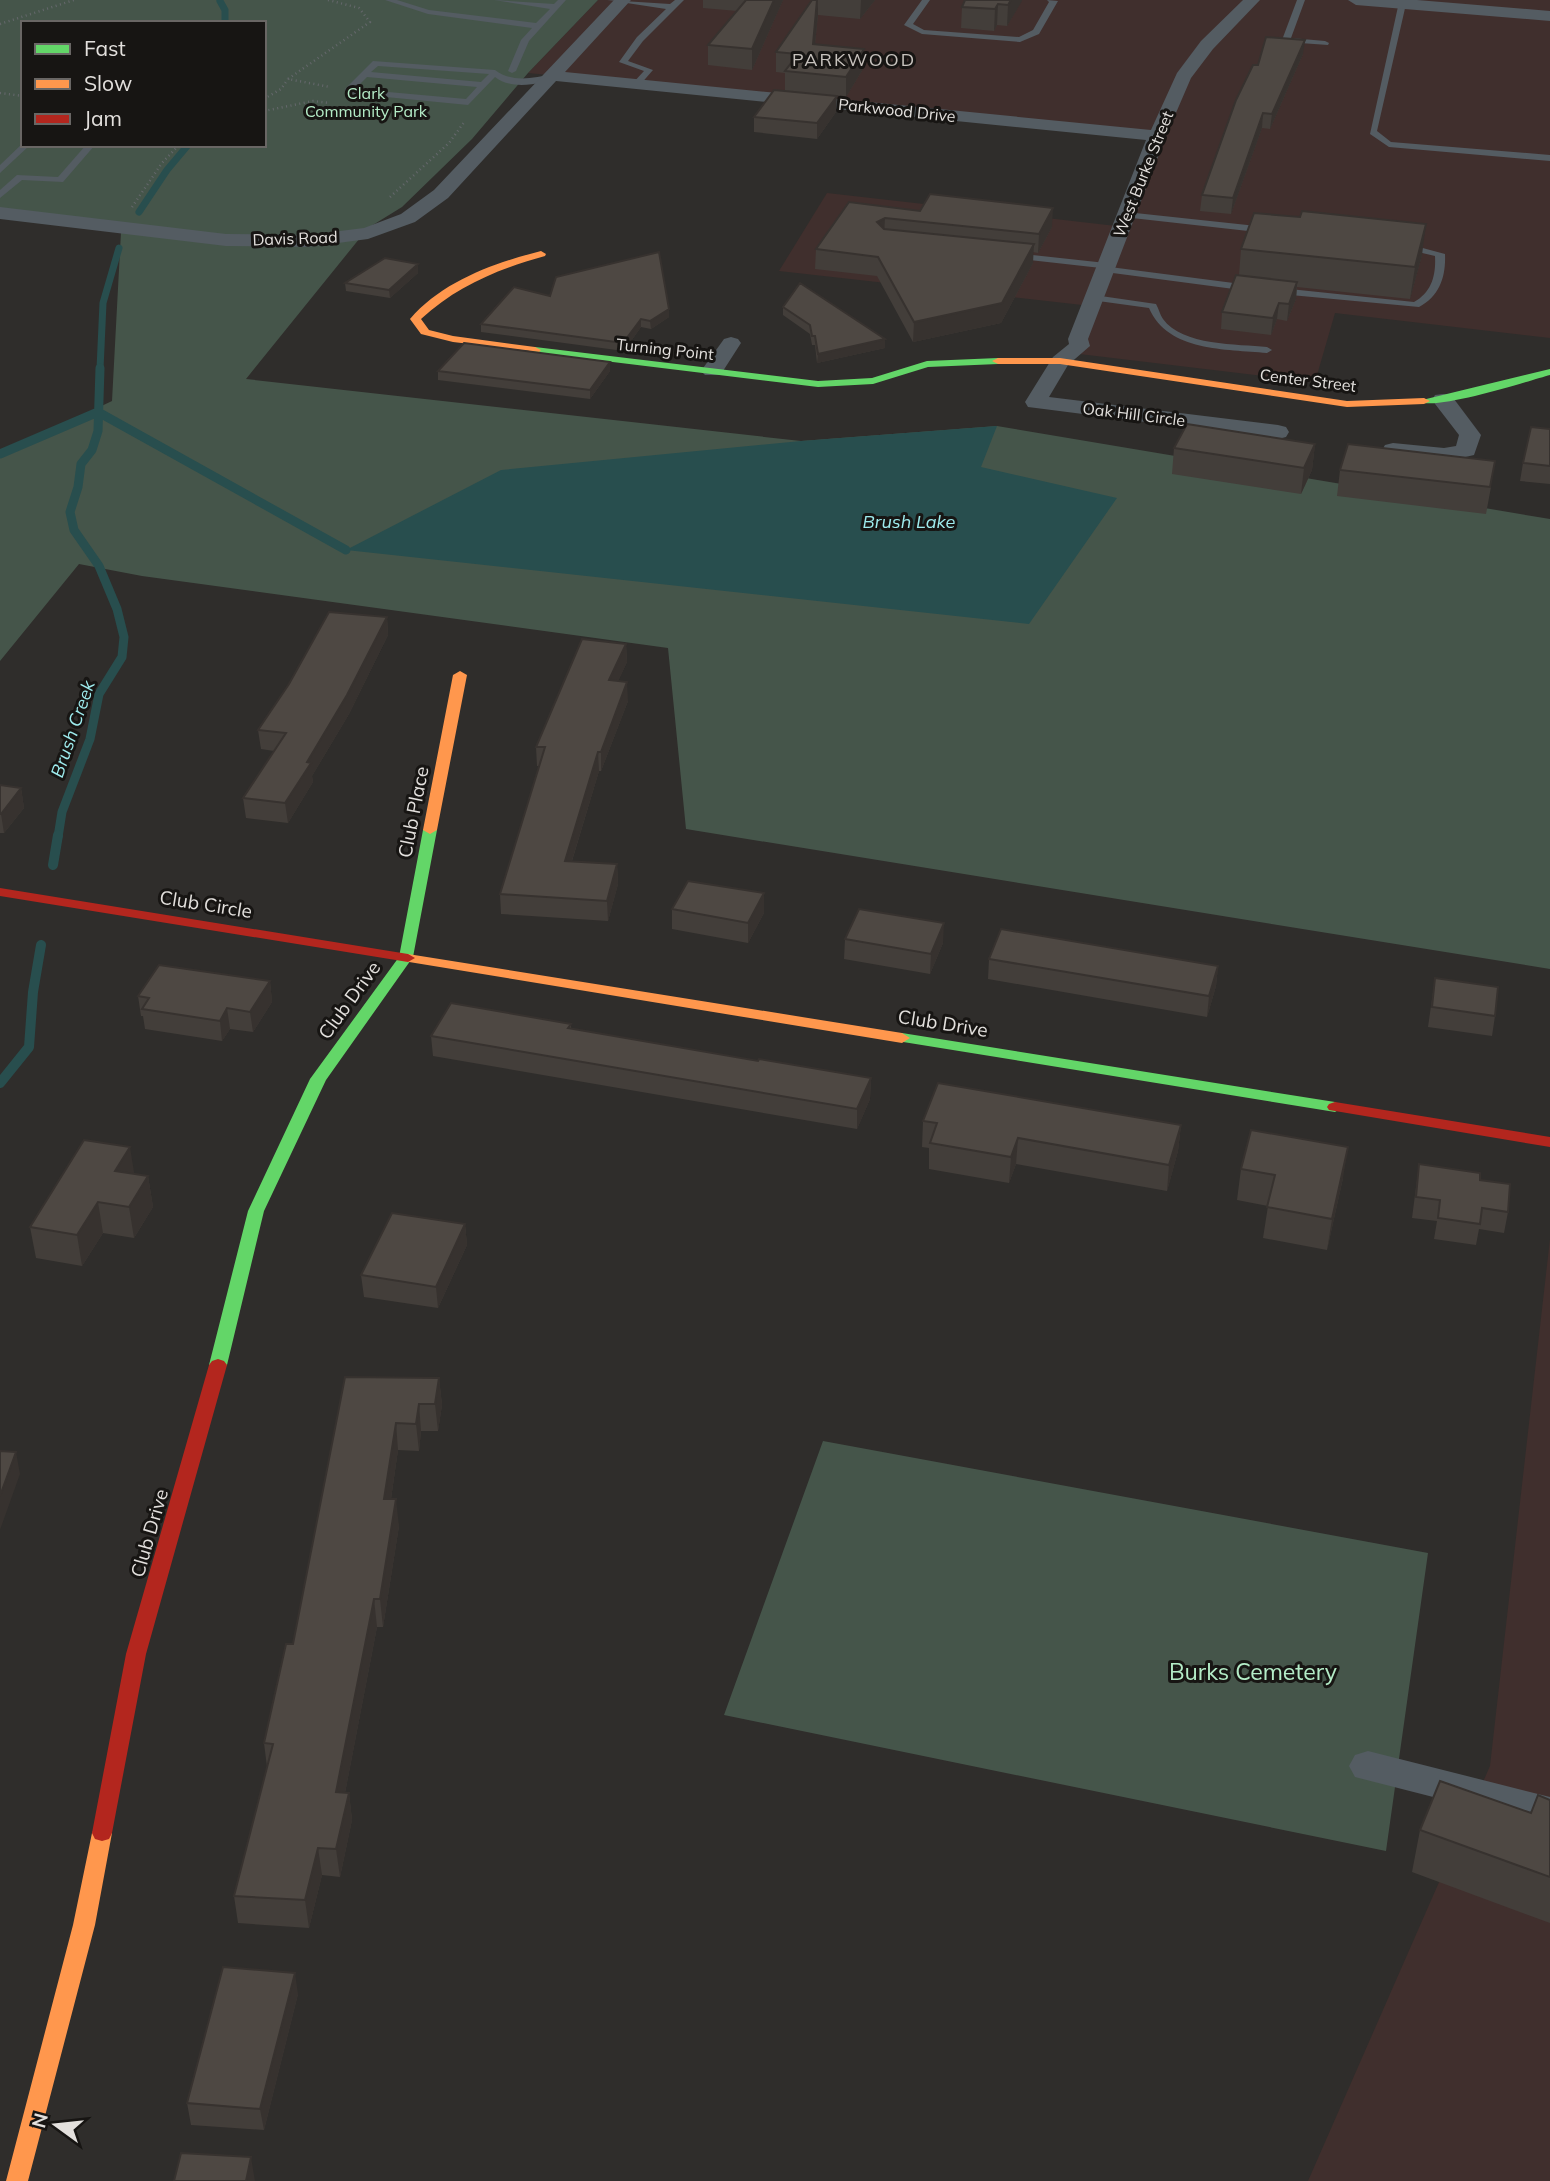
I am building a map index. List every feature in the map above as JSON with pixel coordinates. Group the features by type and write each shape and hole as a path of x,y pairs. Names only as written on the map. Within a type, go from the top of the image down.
{"street":[{"name":"Davis Road","path":"0,213 226,240 308,241 368,233 408,218 441,194 546,76 619,0"},
{"name":"West Burke Street","path":"1060,361 1080,346 1078,338 1157,136 1184,78 1207,45 1252,0"},
{"path":"1356,0 1550,16"},
{"name":"Parkwood Drive","path":"546,76 1157,136"},
{"name":"Turning Point","path":"541,254 489,267 456,284 428,305 415,319 425,332 453,339 780,381 873,381 927,364 954,360 1060,361"},
{"path":"712,371 731,343"},
{"name":"Center Street","path":"1060,361 1333,403 1377,405 1443,400 1550,372"},
{"name":"Oak Hill Circle","path":"1060,361 1036,402 1279,432"},
{"path":"1378,448 1444,455 1466,450 1469,436 1443,400"},
{"name":"Club Place","path":"406,957 460,675"},
{"name":"Club Circle","path":"0,892 406,957"},
{"name":"Club Drive","path":"17,2181 85,1925 136,1654 205,1416 256,1211 318,1079 406,957 1550,1142"},
{"path":"1368,1766 1550,1812"}],"lane":[{"path":"389,0 428,12 538,26"},
{"path":"498,0 559,4"},
{"path":"619,0 672,7"},
{"path":"636,84 649,70 623,62 640,38 680,0"},
{"path":"926,0 908,24 922,32 1020,40 1036,32 1054,1 1051,0"},
{"path":"1301,0 1286,40 1325,43"},
{"path":"512,71 525,40 559,4"},
{"path":"1402,4 1373,132 1389,144 1550,158"},
{"path":"343,90 376,63 495,74 512,71 533,72 546,76"},
{"path":"364,74 484,85"},
{"path":"495,74 504,80 525,82 546,76"},
{"path":"343,90 468,102 495,74"},
{"path":"0,170 24,147"},
{"path":"0,176 60,180 89,147"},
{"path":"0,195 20,177"},
{"path":"1126,215 1284,232"},
{"path":"1273,291 1387,303 1416,305 1424,302 1432,295 1441,266 1440,254 1422,248 1394,245"},
{"path":"1009,256 1260,289"},
{"path":"1094,298 1153,306 1170,331 1186,341 1267,351"}],"path":[{"path":"0,23 74,0"},
{"path":"266,98 281,89 288,79 370,22 359,8 328,0"},
{"path":"288,79 343,90"},
{"path":"0,93 21,96"},
{"path":"266,111 313,101 329,103 333,97"},
{"path":"382,205 449,143 466,120"},
{"path":"128,212 162,163 177,147"}],"shaded area":[{"path":"598,0 1550,0 1550,338 1335,313 1315,382 1071,353 1091,306 779,271 827,193 1116,226 1158,134 528,73"},
{"path":"1550,1239 1550,2181 1308,2181 1490,1766"}],"green space":[{"name":"Clark Community Park","path":"0,0 598,0 528,73 472,139 402,207 368,228 246,379 801,441 997,426 1550,519 1550,969 686,829 668,648 142,576 79,564 0,661 0,454 112,401 121,232 226,240 0,213"},
{"name":"Burks Cemetery","path":"823,1441 1428,1553 1386,1851 724,1715"}],"water":[{"name":"Brush Lake","path":"997,426 981,467 1117,498 1029,624 346,550 501,470 801,441"}],"building":[{"path":"746,0 774,0 752,49 708,45"},
{"path":"812,0 817,0 813,44 864,49 846,77 785,71 798,54 776,52"},
{"path":"965,0 1011,0 1008,5 998,4 995,9 962,7"},
{"path":"1266,37 1305,40 1272,114 1263,113 1233,198 1202,195 1236,100 1253,65 1258,65"},
{"path":"774,90 837,96 817,123 754,117"},
{"path":"930,194 1053,208 1039,234 885,218 877,222 884,229 1034,244 1002,303 914,322 878,257 816,249 849,202 920,211"},
{"path":"1302,211 1426,224 1415,267 1241,249 1254,213 1300,217"},
{"path":"659,252 669,309 650,321 641,319 623,343 481,324 514,287 550,296 556,277"},
{"path":"385,258 418,264 389,290 345,283"},
{"path":"1236,275 1297,282 1289,304 1279,303 1273,318 1222,312"},
{"path":"800,283 885,339 818,354 810,325 783,307"},
{"path":"464,343 610,362 590,390 438,371"},
{"path":"1187,424 1315,444 1304,468 1174,448"},
{"path":"1531,427 1550,429 1550,466 1523,463"},
{"path":"1348,444 1495,461 1490,487 1340,470"},
{"path":"329,612 387,617 347,695 307,762 311,763 285,803 243,798 286,733 258,730 289,684"},
{"path":"582,639 626,644 609,680 627,682 601,752 598,752 565,861 617,864 607,901 500,894 545,747 536,747"},
{"path":"0,785 21,788 1,814 0,814"},
{"path":"688,881 764,893 748,923 672,909"},
{"path":"859,909 944,923 931,954 845,939"},
{"path":"1001,929 1218,966 1209,996 989,959"},
{"path":"159,965 270,981 250,1012 227,1008 220,1021 142,1009 149,998 138,996"},
{"path":"1435,978 1498,987 1495,1016 1432,1007"},
{"path":"451,1003 571,1024 568,1028 871,1078 857,1109 431,1036"},
{"path":"938,1083 1181,1125 1169,1165 1018,1138 1011,1157 930,1143 937,1123 923,1121"},
{"path":"1251,1130 1348,1147 1332,1219 1267,1207 1275,1175 1241,1169"},
{"path":"84,1140 130,1147 115,1171 148,1176 129,1207 98,1202 77,1235 30,1227"},
{"path":"1419,1164 1480,1173 1480,1180 1510,1184 1508,1212 1482,1208 1480,1224 1438,1218 1440,1200 1416,1197"},
{"path":"392,1213 465,1224 436,1287 361,1275"},
{"path":"345,1377 439,1378 435,1404 419,1404 416,1424 396,1423 384,1499 396,1499 380,1599 374,1599 336,1792 349,1793 336,1849 318,1848 305,1900 234,1896 273,1744 264,1743 286,1644 293,1644"},
{"path":"0,1451 16,1452 0,1496"},
{"path":"1440,1781 1531,1813 1538,1795 1550,1800 1550,1877 1420,1830"},
{"path":"223,1967 295,1973 260,2109 187,2103"},
{"path":"181,2153 251,2157 246,2181 174,2181"}],"waterway":[{"name":"Brush Creek","path":"220,1 225,10 225,21"},
{"name":"Brush Creek","path":"139,212 186,147"},
{"name":"Brush Creek","path":"100,369 103,303 119,248"},
{"name":"Brush Creek","path":"99,412 100,368"},
{"path":"0,454 99,412"},
{"name":"Brush Creek","path":"58,837 62,812 90,739 99,694 122,657 124,637 117,609 99,566 74,530 70,512 78,487 81,464 92,450 98,431 99,412"},
{"path":"99,412 346,550"},
{"name":"Brush Creek","path":"53,865 58,835"},
{"name":"Brush Creek","path":"0,1083 29,1047 33,992 41,945"}],"traffic: fast":[{"path":"535,350 818,384 873,381 927,364 998,361"},
{"path":"1424,401 1443,400 1550,372"},
{"path":"218,1365 256,1211 318,1079 406,957 430,830"},
{"path":"902,1038 1335,1107"}],"traffic: slow":[{"path":"535,350 453,339 425,332 415,319 443,295 473,278 541,254"},
{"path":"998,361 1060,361 1347,404 1424,401"},
{"path":"430,830 460,675"},
{"path":"408,958 902,1038"},
{"path":"17,2181 84,1925 102,1833"}],"traffic: jam":[{"path":"0,892 408,958"},
{"path":"1335,1107 1550,1142"},
{"path":"102,1833 136,1654 218,1365"}],"district":[{"name":"PARKWOOD","path":"854,60"}]}
